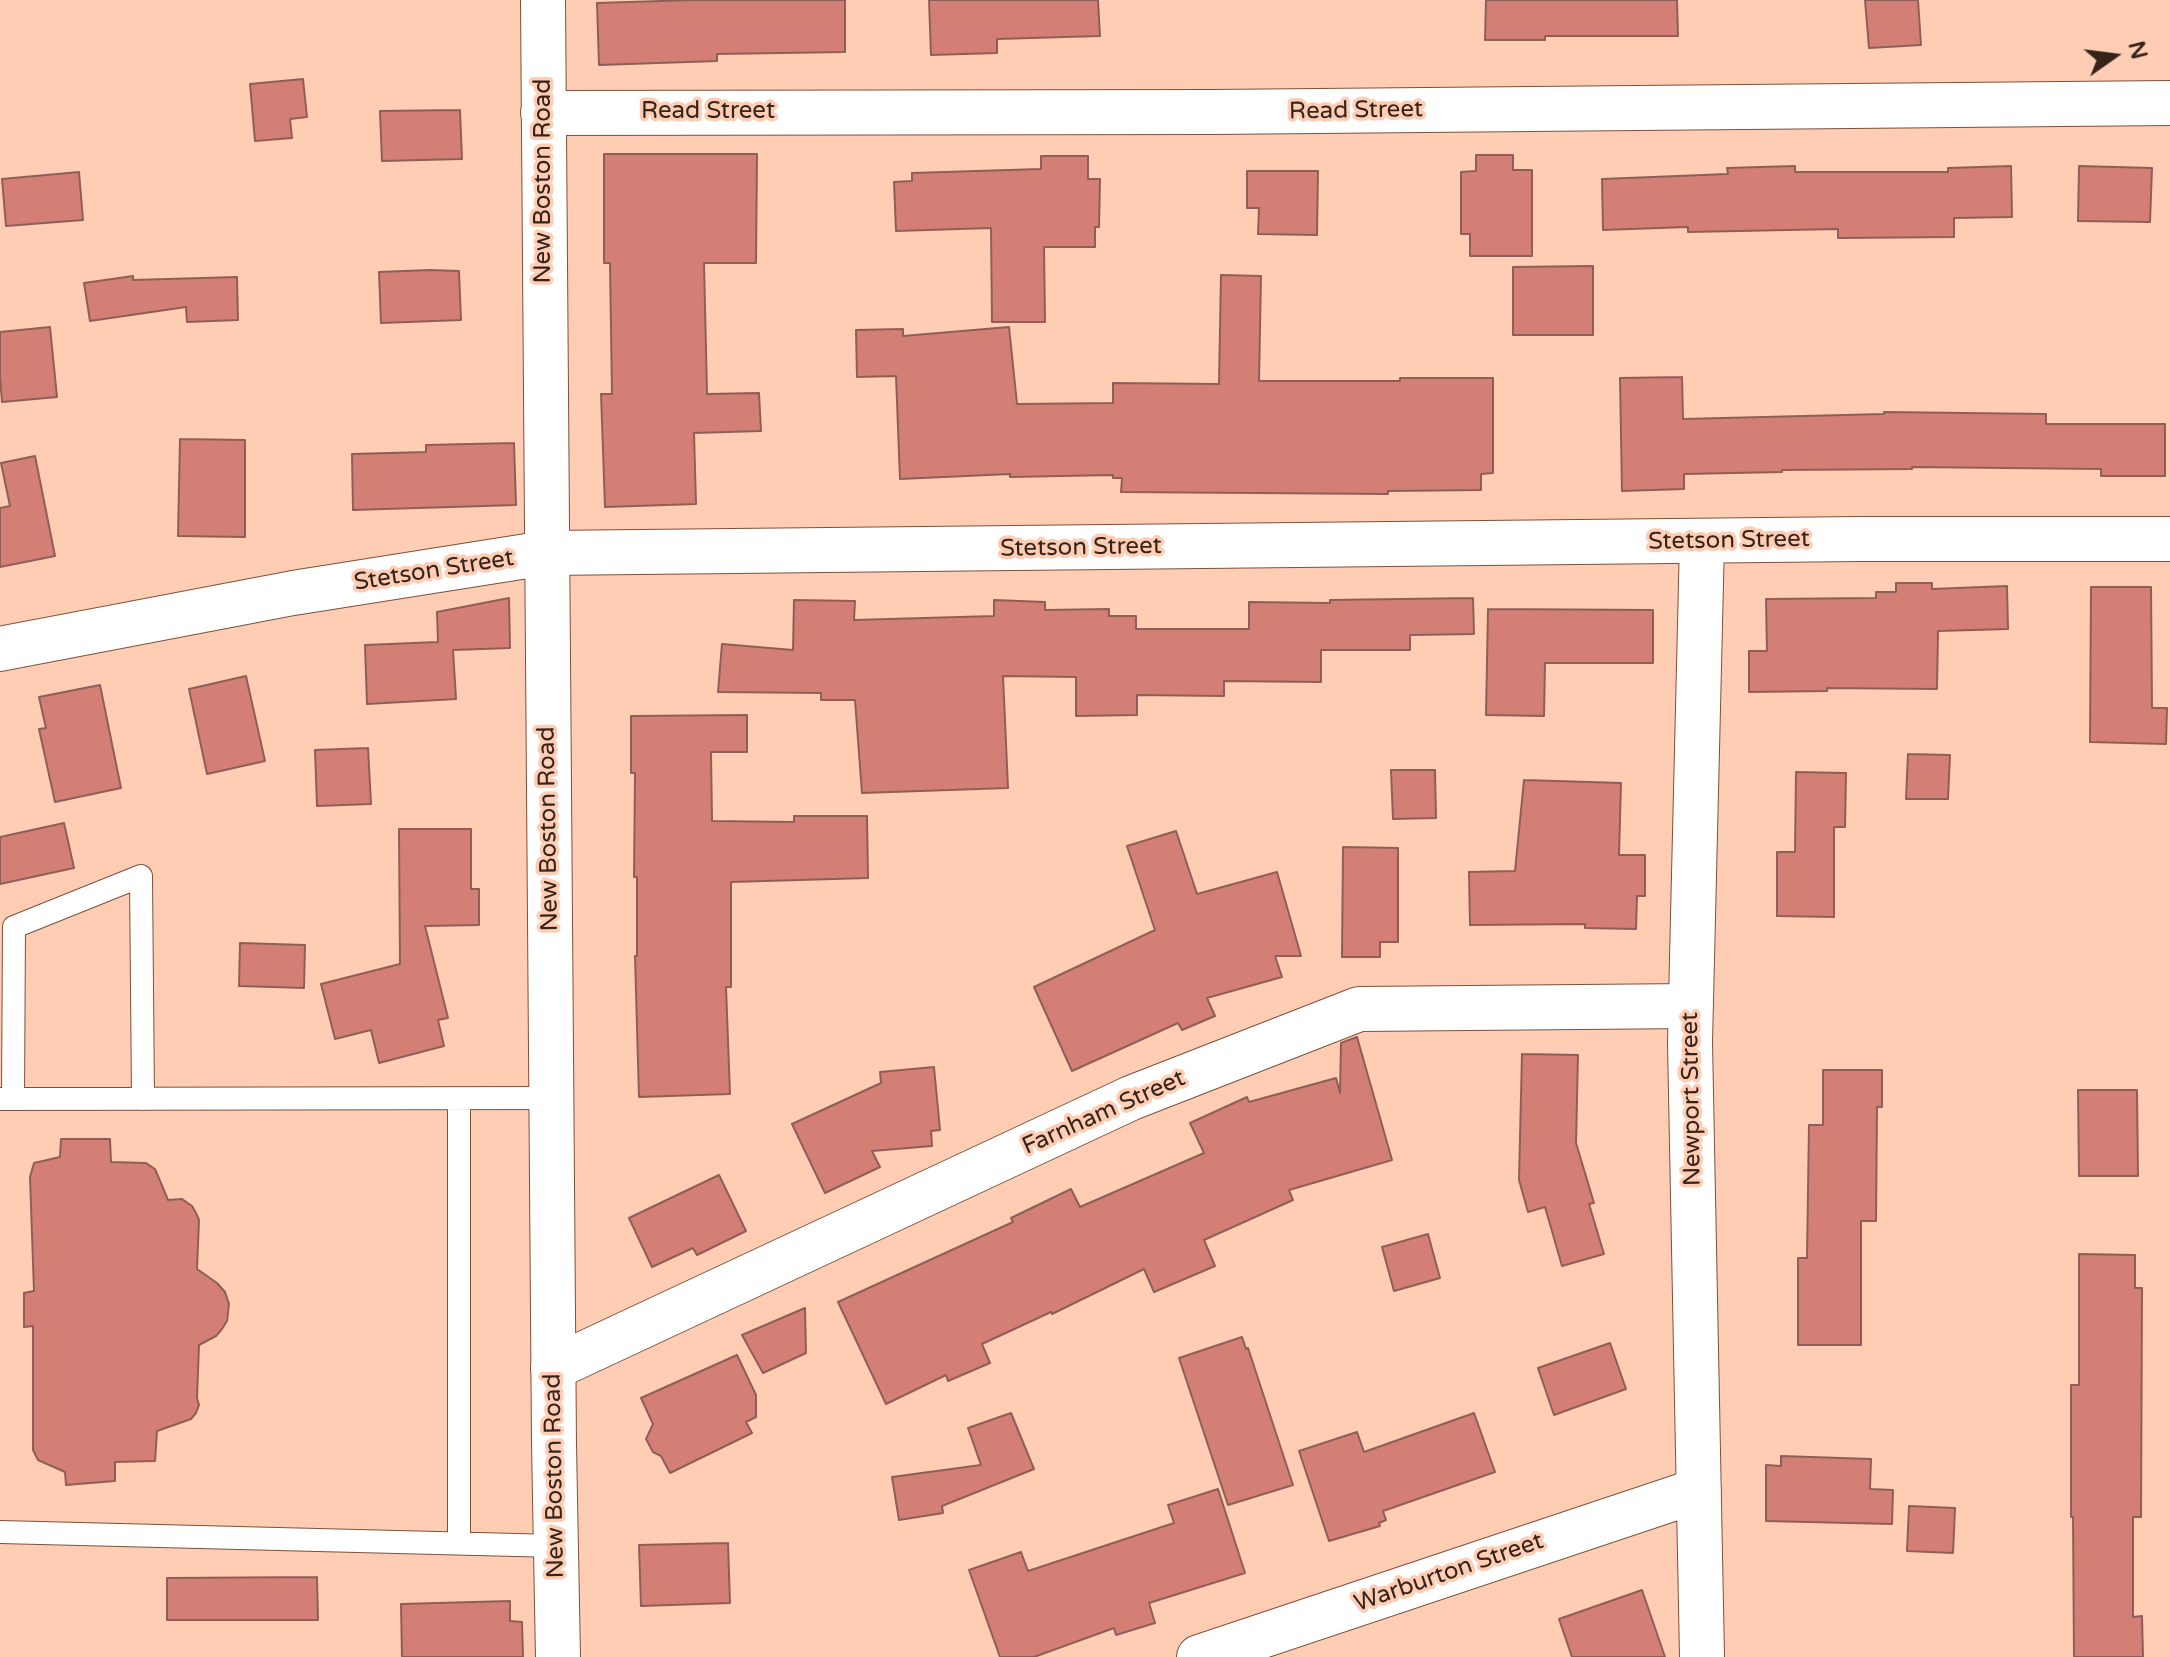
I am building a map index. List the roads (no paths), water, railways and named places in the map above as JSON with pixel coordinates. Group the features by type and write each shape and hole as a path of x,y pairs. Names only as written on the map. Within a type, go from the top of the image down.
{"street":[{"name":"New Boston Road","path":"543,0 558,1657"},
{"name":"Read Street","path":"543,113 1212,112 2170,103"},
{"name":"Stetson Street","path":"0,649 293,593 546,553 2170,539"},
{"name":"Newport Street","path":"1702,541 1690,1042 1702,1657"},
{"name":"Farnham Street","path":"553,1368 1131,1098 1359,1009 1691,1006"},
{"name":"Warburton Street","path":"1199,1657 1286,1642 1699,1490"}],"lane":[{"path":"143,1099 141,876 14,927 7,1099 143,1099 459,1099 551,1098"},
{"path":"459,1099 459,1543"},
{"path":"0,1532 556,1546"}]}
